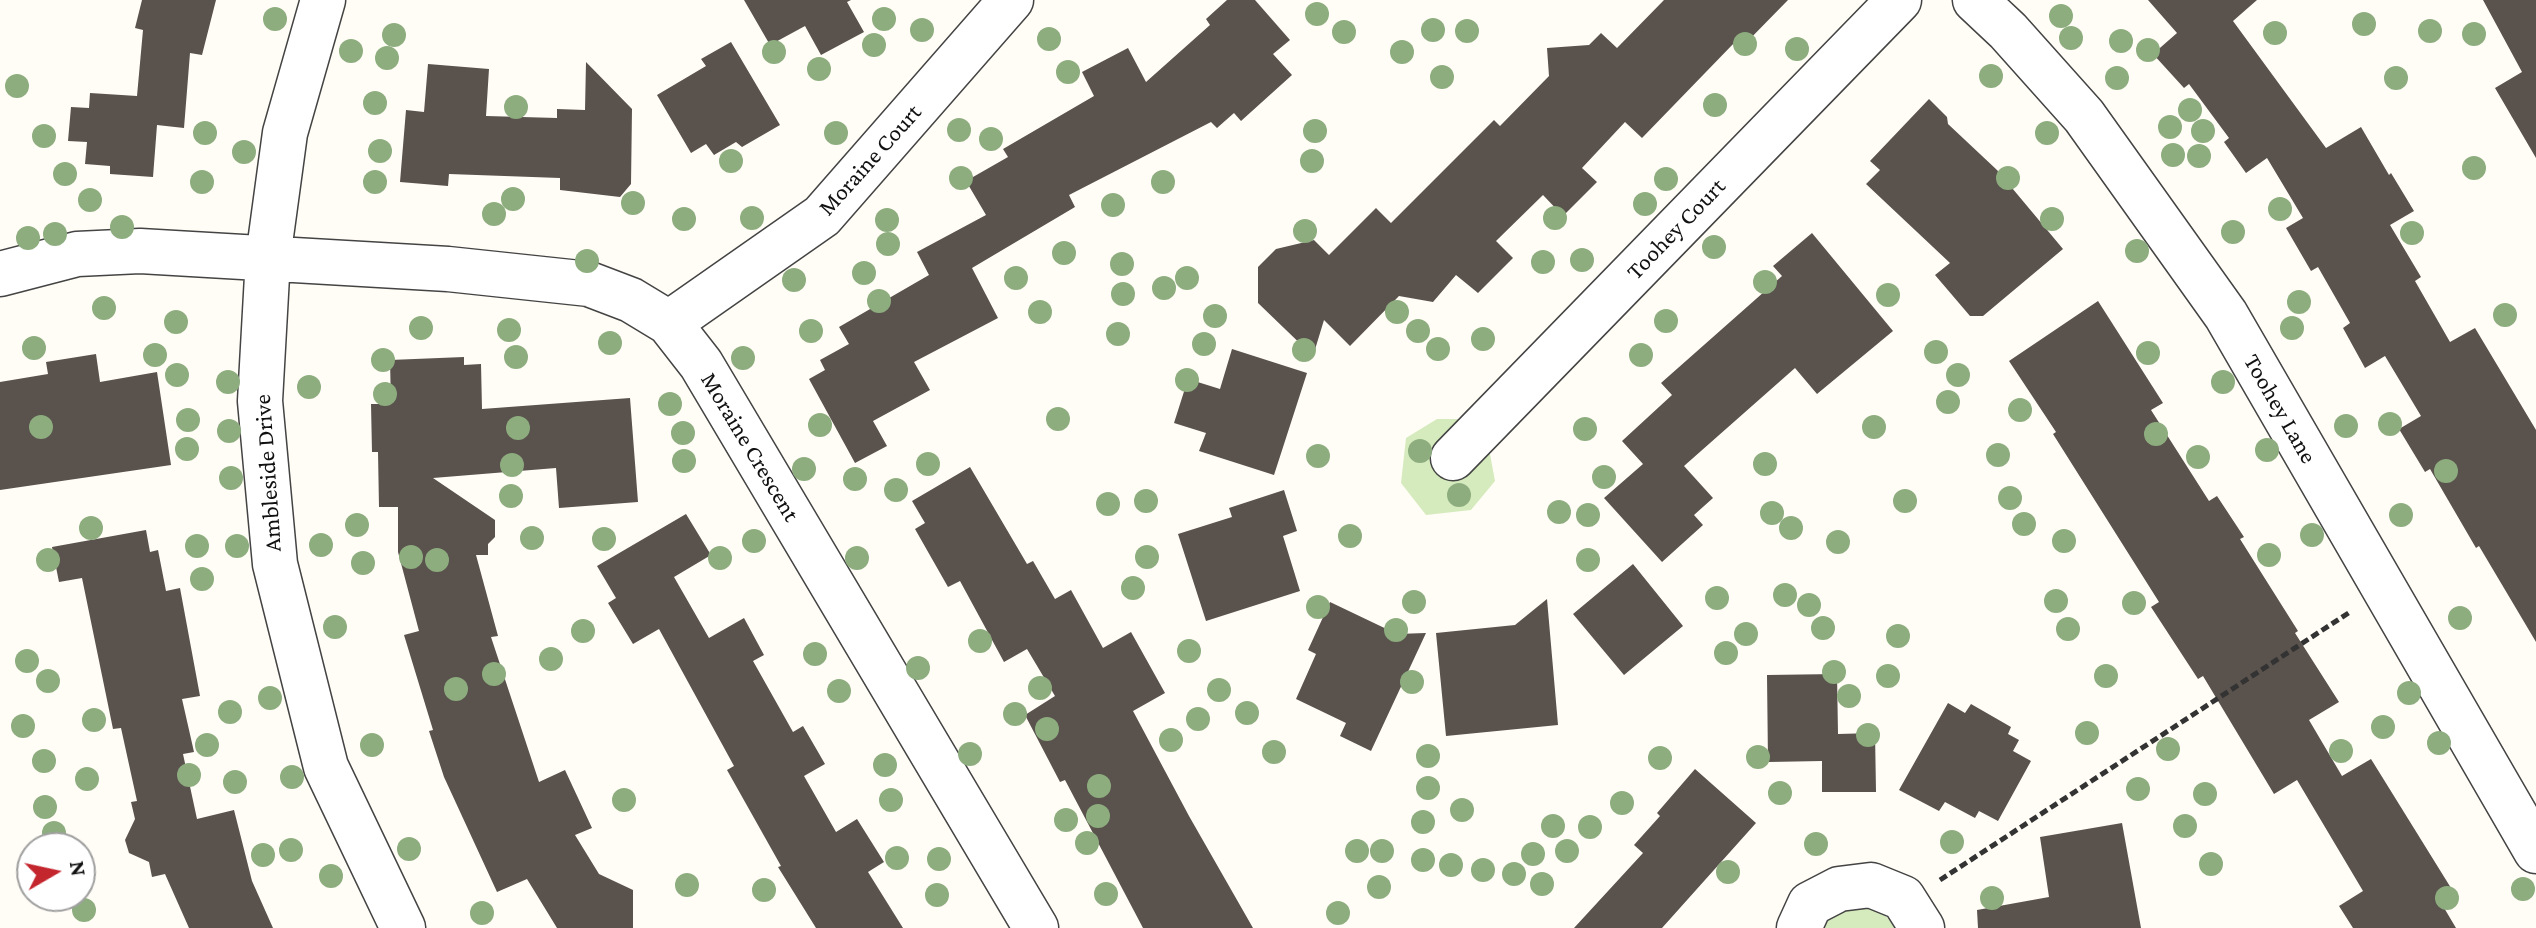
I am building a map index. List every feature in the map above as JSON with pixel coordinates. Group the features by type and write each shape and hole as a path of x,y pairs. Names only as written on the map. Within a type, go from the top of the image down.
{"street":[{"name":"Ambleside Drive","path":"323,0 285,133 268,258 260,401 275,564 326,767 403,928"},
{"name":"Moraine Court","path":"669,323 822,216 1011,0"},
{"name":"Toohey Court","path":"1453,458 1899,0"},
{"name":"Toohey Lane","path":"1975,0 2008,31 2084,116 2226,315 2536,851"},
{"name":"Moraine Crescent","path":"0,274 77,254 140,251 448,269 589,284 631,300 669,323 701,364 1036,928"},
{"path":"1799,928 1810,904 1839,889 1871,885 1903,898 1914,915"}],"path":[{"path":"1914,915 2384,590"}],"green space":[{"path":"1437,419 1465,419 1487,438 1495,481 1471,510 1426,515 1401,483 1406,438"},
{"path":"1875,906 1898,928 1816,928 1839,907"}],"building":[{"path":"142,0 216,0 202,55 190,53 184,128 157,125 153,177 110,174 110,166 85,164 87,142 68,141 71,107 89,108 90,93 137,96 143,30 135,28"},
{"path":"744,0 851,0 847,2 864,32 821,55 805,26 770,45"},
{"path":"1227,0 1255,0 1290,40 1273,54 1292,75 1241,121 1234,113 1217,128 1211,122 1069,195 1075,207 972,268 998,318 914,362 930,390 873,421 887,446 855,463 809,379 825,370 820,360 849,344 839,327 929,275 917,252 986,215 966,181 1008,157 1003,149 1094,96 1082,72 1128,48 1146,82 1210,25 1206,19"},
{"path":"1664,0 1788,0 1742,47 1736,41 1642,138 1625,122 1582,168 1597,182 1563,216 1543,195 1496,241 1513,258 1478,293 1456,275 1433,302 1399,296 1350,346 1324,320 1313,356 1258,303 1258,267 1276,249 1314,240 1329,255 1376,208 1391,223 1494,120 1500,126 1549,76 1547,48 1589,45 1601,33 1617,48"},
{"path":"2148,0 2257,0 2233,21 2326,148 2361,127 2414,211 2390,225 2421,277 2415,281 2450,342 2475,328 2536,430 2536,642 2430,469 2425,472 2399,429 2421,416 2385,356 2365,368 2343,328 2350,323 2318,267 2311,271 2286,228 2303,218 2267,158 2246,173 2224,142 2229,138 2189,84 2184,88 2153,54 2177,33"},
{"path":"2483,0 2536,0 2536,158 2495,88 2522,72"},
{"path":"731,42 780,125 742,147 736,142 714,155 706,144 691,153 657,95 706,66 701,59"},
{"path":"586,62 632,109 631,184 620,197 560,190 560,178 449,174 448,186 400,182 406,110 424,112 428,64 489,69 486,116 557,118 557,109 585,110"},
{"path":"1929,99 1947,117 1948,124 1997,170 2063,249 1983,316 1970,316 1935,275 1950,263 1866,184 1880,170 1870,161"},
{"path":"1812,233 1893,331 1817,394 1795,368 1684,466 1713,498 1694,515 1703,525 1662,562 1604,498 1643,464 1622,441 1672,395 1661,383 1782,276 1773,266"},
{"path":"2098,301 2163,403 2151,410 2209,501 2217,496 2244,537 2240,539 2339,702 2309,720 2342,776 2371,759 2451,888 2437,896 2456,928 2353,928 2339,906 2363,891 2297,780 2274,794 2203,676 2198,679 2151,607 2159,602 2009,361"},
{"path":"1232,349 1307,373 1274,475 1199,451 1206,433 1174,423 1188,379 1220,389"},
{"path":"96,354 100,382 157,372 171,465 0,490 0,382 48,374 46,362"},
{"path":"464,357 464,365 481,364 482,409 630,398 638,502 559,508 556,468 433,478 495,520 495,537 488,544 488,555 476,555 498,636 491,637 539,782 565,770 592,828 575,835 599,874 633,890 633,928 557,928 527,879 497,892 444,777 429,731 433,730 404,635 419,631 398,552 398,507 379,507 378,452 372,452 371,404 391,404 390,360"},
{"path":"970,467 1027,564 1033,561 1055,599 1071,590 1103,648 1131,632 1165,693 1133,711 1253,928 1143,928 1065,780 1060,782 1025,715 1055,696 1027,649 1004,662 960,581 948,587 915,529 925,523 912,501"},
{"path":"1284,490 1297,531 1283,536 1300,591 1206,621 1178,534 1232,517 1229,508"},
{"path":"686,514 711,555 674,577 709,638 744,618 764,655 753,661 793,732 803,726 825,764 804,776 836,832 857,819 884,862 868,872 903,928 816,928 778,867 781,866 727,770 734,766 659,629 633,644 608,603 616,598 597,566"},
{"path":"146,530 150,552 158,550 166,591 180,588 200,696 182,699 194,752 183,754 197,819 234,810 252,881 273,928 189,928 165,874 152,877 149,862 129,853 125,840 135,819 131,802 137,801 121,728 113,729 82,578 59,582 52,547"},
{"path":"1633,564 1683,626 1624,675 1573,614"},
{"path":"1547,599 1558,725 1446,736 1436,633 1515,625"},
{"path":"1330,602 1397,634 1426,633 1371,751 1340,736 1346,723 1296,699 1316,654 1308,650"},
{"path":"1837,674 1838,734 1875,733 1876,792 1822,792 1822,761 1768,762 1767,675"},
{"path":"1948,703 1965,713 1971,704 2011,727 2008,734 2019,740 2013,751 2031,761 1998,821 1979,811 1975,818 1945,802 1939,811 1899,790"},
{"path":"1695,769 1756,823 1662,928 1574,928 1643,853 1634,845"},
{"path":"2122,823 2141,928 1978,928 1977,910 2049,897 2040,837"}]}
